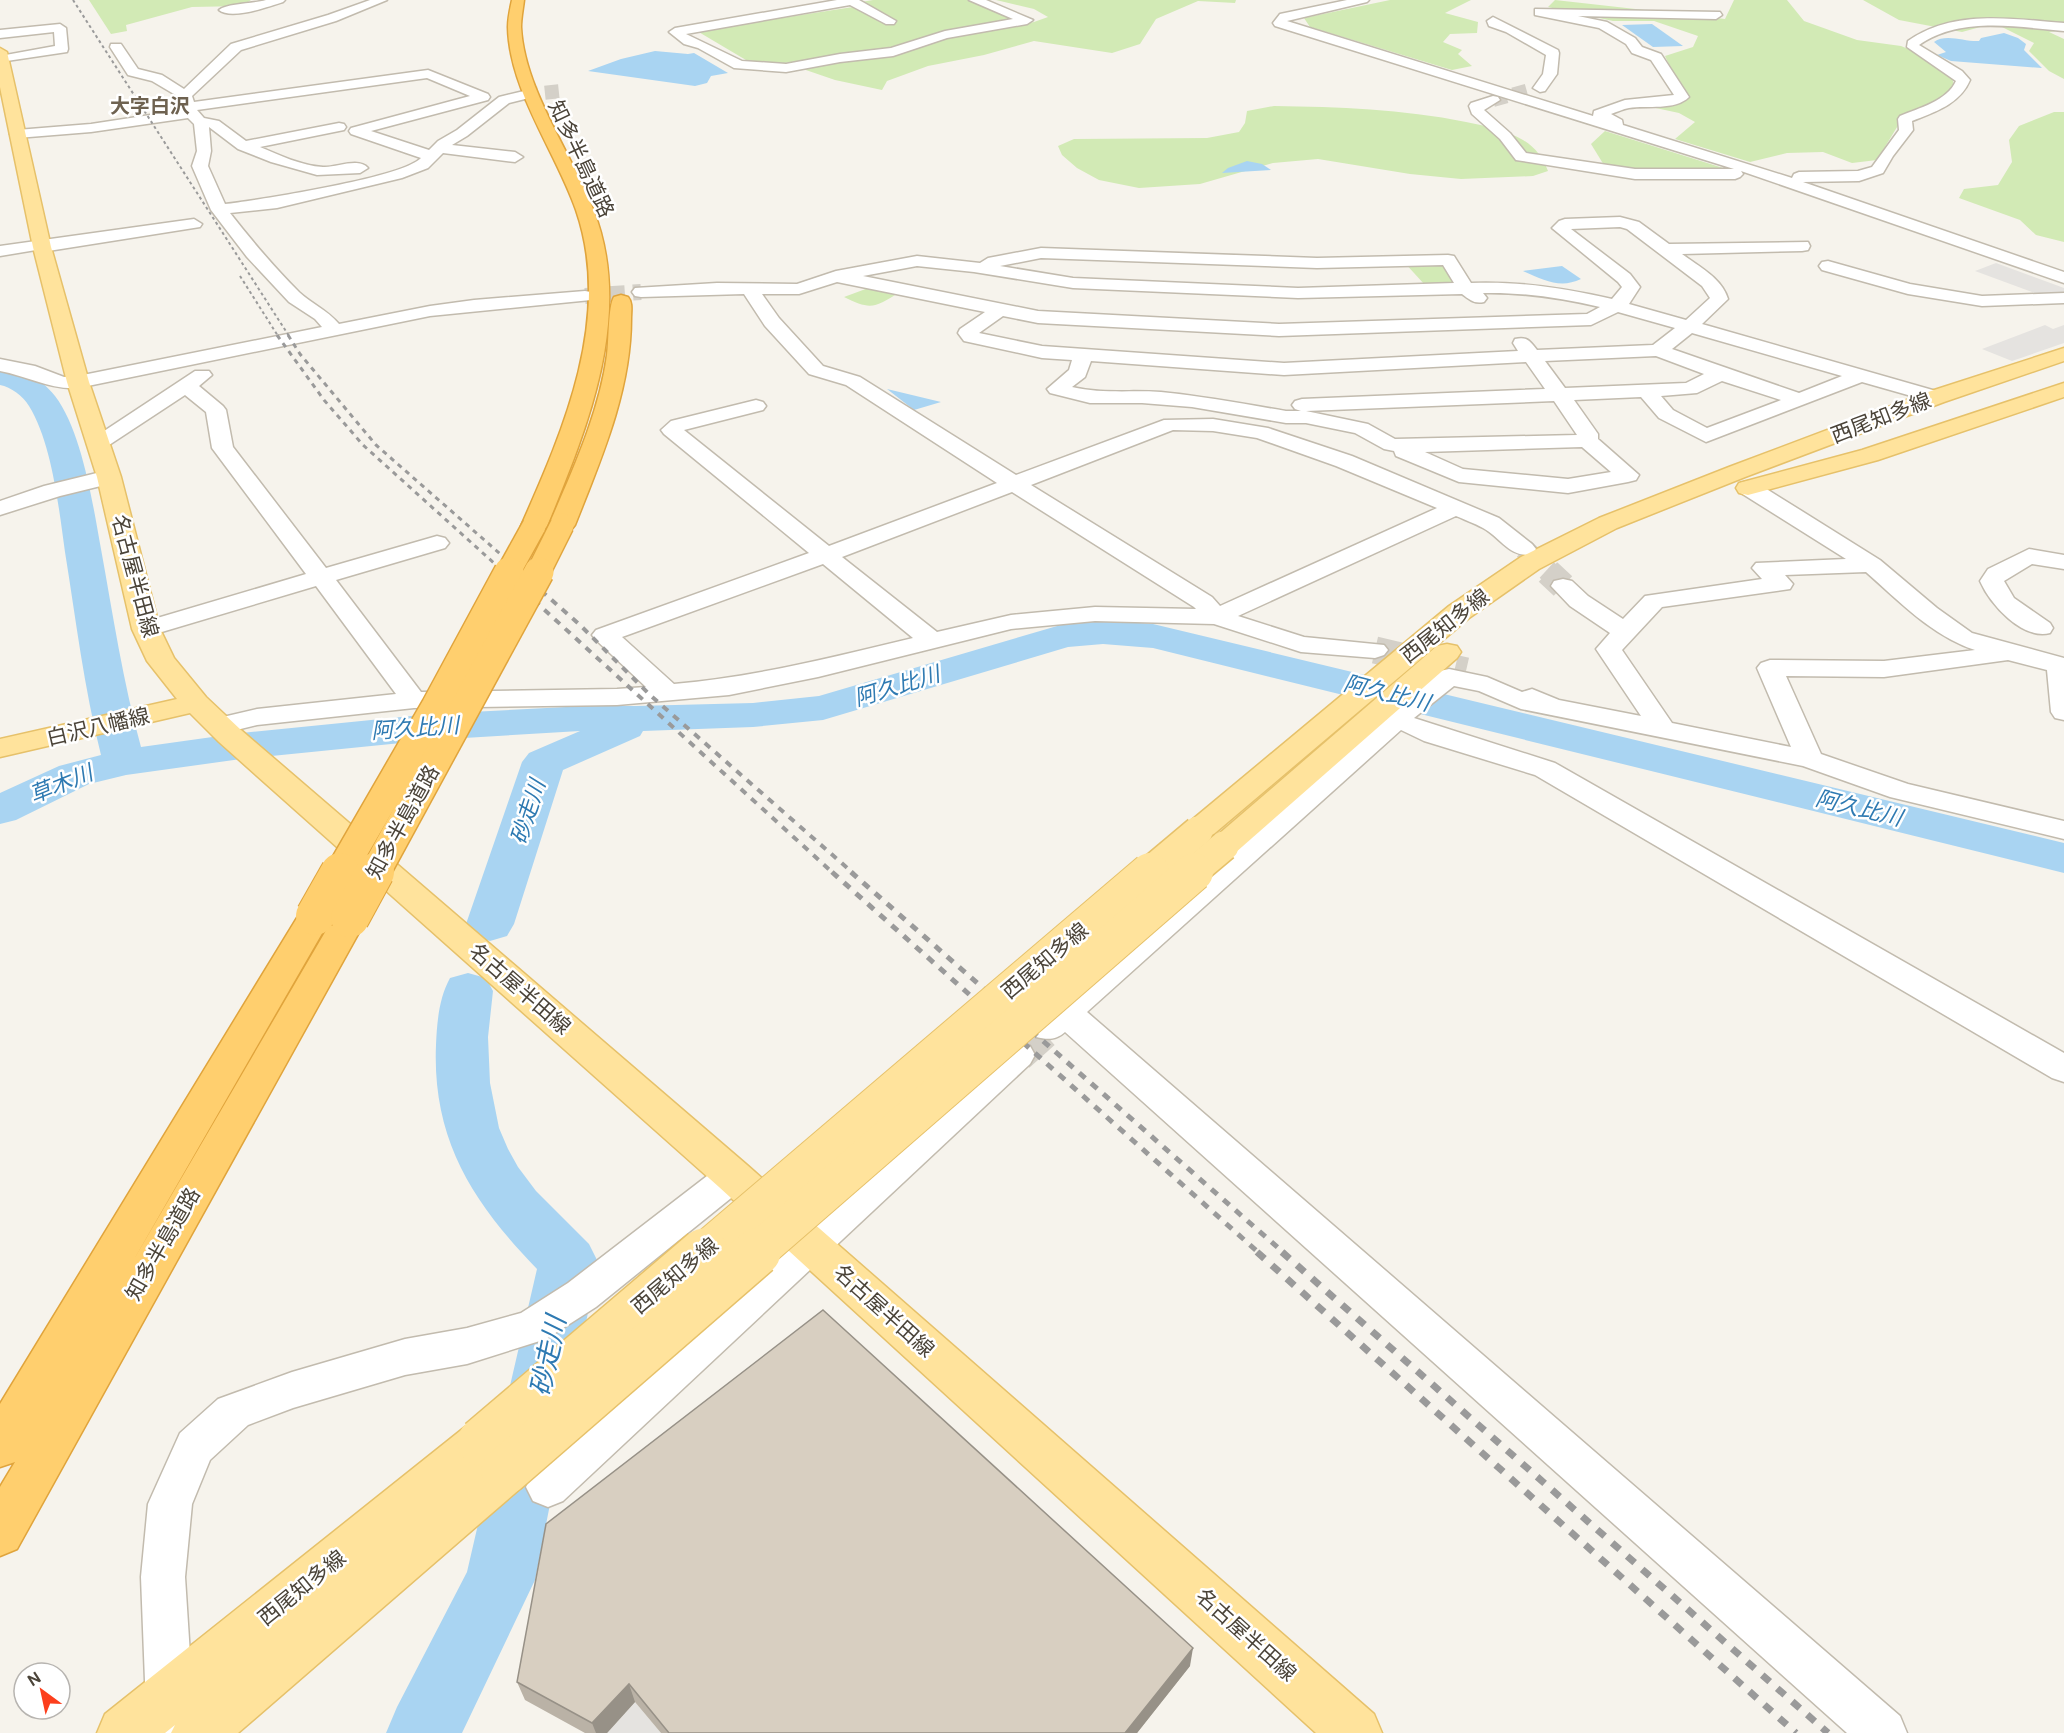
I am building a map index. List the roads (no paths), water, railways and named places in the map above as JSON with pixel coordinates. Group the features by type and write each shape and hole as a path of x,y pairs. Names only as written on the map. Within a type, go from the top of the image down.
{"highway":[{"name":"知多半島道路","path":"0,1446 333,917 523,604 582,408 593,361 599,315 599,275 588,213 530,88 520,61 514,34 518,0"},
{"name":"知多半島道路","path":"532,0 530,33 536,60 573,140"},
{"name":"知多半島道路","path":"548,525 608,407 617,360 622,313 621,283"},
{"name":"知多半島道路","path":"0,1533 333,917"}],"main road":[{"name":"名古屋半田線","path":"0,54 12,132 78,382 109,477 146,629 161,661 196,703 236,741 811,1245 1355,1733"},
{"name":"西尾知多線","path":"124,1733 179,1721 512,1466 1383,709 1398,669 1459,612 1530,563 1608,523 1936,397 2064,354"},
{"name":"西尾知多線","path":"1398,669 1486,620 1559,569 1629,534 1749,488 1870,455 2064,390"},
{"name":"白沢八幡線","path":"1,747 131,720 196,703"}],"street":[{"path":"225,10 251,8 279,0"},
{"path":"334,330 322,315 295,298 219,210 200,166 204,151 196,112 236,47 356,10 381,0"},
{"path":"890,21 855,1 684,29 675,34 702,45 739,65 786,68 840,58 893,52 945,35 1026,20 975,0"},
{"path":"1363,0 1284,17 1278,23 1778,178 2064,278"},
{"path":"1586,0 1667,4 1716,13 1627,15 1534,12 1604,25 1631,41 1637,50 1656,57 1682,97 1669,101 1624,104 1599,114"},
{"path":"337,1 356,10"},
{"path":"1295,3 1318,9"},
{"path":"742,9 757,18"},
{"path":"1513,15 1493,21 1493,23 1545,47 1554,54 1550,74 1534,89 1619,122 1609,127"},
{"path":"1778,178 1859,176 1878,170 1886,155 1906,130 1905,119 1943,101 1962,84 1963,80 1957,74 1913,47 1912,44 1916,39 1947,27 1972,23 2064,27"},
{"path":"0,34 60,28 62,49 0,54"},
{"path":"116,47 133,72 157,78 196,112 243,146 276,159 322,172 372,167"},
{"path":"12,132 91,128 428,74 483,97 384,110 356,130 418,153 441,147 515,157"},
{"path":"370,82 384,110 427,132 441,147"},
{"path":"433,89 456,85"},
{"path":"219,210 277,203 389,177 423,165 441,147 504,100 524,95"},
{"path":"1493,100 1476,106 1477,111 1506,136 1521,156 1635,174 1727,175 1755,171"},
{"path":"196,112 237,120"},
{"path":"243,146 339,127"},
{"path":"1881,213 1906,210 2064,264"},
{"path":"1000,310 967,333 971,337 1042,352 1083,355 1229,346 1279,330 1591,319 1631,291 1628,282 1560,228 1565,224 1620,222 1633,225 1708,282 1717,292 1719,299 1689,327 1658,350"},
{"path":"0,251 194,224"},
{"path":"1665,249 1802,246"},
{"path":"974,267 1041,253 1317,264 1448,260 1466,288 1504,322 1533,356 1588,435 1587,441"},
{"path":"1229,346 1236,259"},
{"path":"641,292 717,288 799,289 836,276 917,261 974,267 1073,283 1235,292 1298,293 1508,287 1563,293 1614,305 1936,397"},
{"path":"1828,266 1908,289 1982,301 2064,298"},
{"path":"836,276 1038,317 1229,346 1284,369 1658,350 1721,374 1802,400"},
{"path":"750,289 772,322 816,370 854,381 1203,602 1216,617"},
{"path":"0,365 28,370 62,383 78,382 454,307 585,296"},
{"path":"1608,334 1622,351"},
{"path":"99,443 224,359 222,353"},
{"path":"1083,355 1078,373 1057,389 1090,397 1142,397 1192,401 1286,417 1304,411 1690,389 1721,374"},
{"path":"1284,369 1304,411 1360,428 1391,445 1459,475 1568,486 1628,475 1587,441 1391,445"},
{"path":"1646,391 1666,414 1706,436 1860,376"},
{"path":"187,386 216,410 223,448 414,700"},
{"path":"756,406 678,425 671,429 932,641"},
{"path":"668,693 605,634 826,555 1171,424 1213,425 1261,432 1330,455 1508,532 1512,540 1524,549"},
{"path":"0,508 109,477"},
{"path":"1749,488 1872,566 1928,613 1963,638 2009,652 2062,664"},
{"path":"1216,617 1456,508"},
{"path":"146,629 437,543"},
{"path":"2064,562 2029,556 1996,574 1992,581 2008,608 2052,626 2053,642 2062,664 2064,712"},
{"path":"1663,729 1610,649 1654,601 1781,584 1764,568 1872,566"},
{"path":"1563,586 1579,601 1625,632"},
{"path":"236,741 256,717 414,700 617,697 668,693 740,684 818,669 1011,622 1064,616 1144,614 1216,617 1301,644 1398,669 1486,685 1521,701 1810,759 1900,791 2064,830"},
{"path":"1810,759 1770,668 1884,669 1995,657 2009,652"},
{"path":"1398,669 1407,721"},
{"path":"1466,671 1491,679 1551,706"},
{"path":"1883,1733 1057,1021 1390,725 1407,721 1434,735 1545,769 2064,1069"},
{"path":"512,1466 811,1245 1018,1055"},
{"path":"179,1721 163,1577 170,1504 195,1447 233,1412 292,1390 405,1357 467,1346 532,1327 582,1295 733,1176"}],"water":[{"path":"1652,24 1683,46 1653,47 1622,25"},
{"path":"2004,33 2026,44 2024,50 2042,68 1951,61 1937,55 1946,52 1934,42 1944,38 1979,41 1981,38"},
{"path":"655,51 694,53 728,73 711,76 707,83 695,86 588,71 621,59"},
{"path":"1247,161 1262,164 1271,170 1222,173 1228,168"},
{"path":"1562,266 1581,279 1559,283 1523,271"},
{"path":"887,389 941,402 914,410"}],"waterway":[{"name":"阿久比川","path":"0,376 16,379 29,387 43,402 59,437 75,501 109,705 124,762"},
{"name":"阿久比川","path":"124,762 241,746 431,727 585,718 636,719 753,715 823,708 1064,636 1103,632 1153,636 2064,858"},
{"name":"砂走川","path":"490,924 544,762 625,727"},
{"name":"草木川","path":"0,810 74,775 124,762"},
{"name":"砂走川","path":"423,1733 500,1580 568,1262 506,1196 490,1171 472,1128 466,1105 462,1060 462,1037 468,991"}],"tunnel":[{"path":"1493,100 1529,90"},
{"path":"524,95 562,91"},
{"path":"585,296 641,292"},
{"path":"1524,549 1550,573"},
{"path":"1548,572 1563,586"},
{"path":"1375,650 1466,671"},
{"path":"1018,1055 1048,1028"}],"railway":[{"path":"73,0 289,336"},
{"path":"240,276 278,336"},
{"path":"277,335 324,400 363,445 505,573"},
{"path":"288,335 300,354 376,445 522,573"},
{"path":"503,572 833,873"},
{"path":"520,572 580,625 650,695 853,873"},
{"path":"832,872 1259,1253"},
{"path":"851,872 1284,1253"},
{"path":"1257,1252 1796,1733"},
{"path":"1282,1252 1828,1733"}],"district":[{"name":"大字白沢","path":"150,106"}]}
